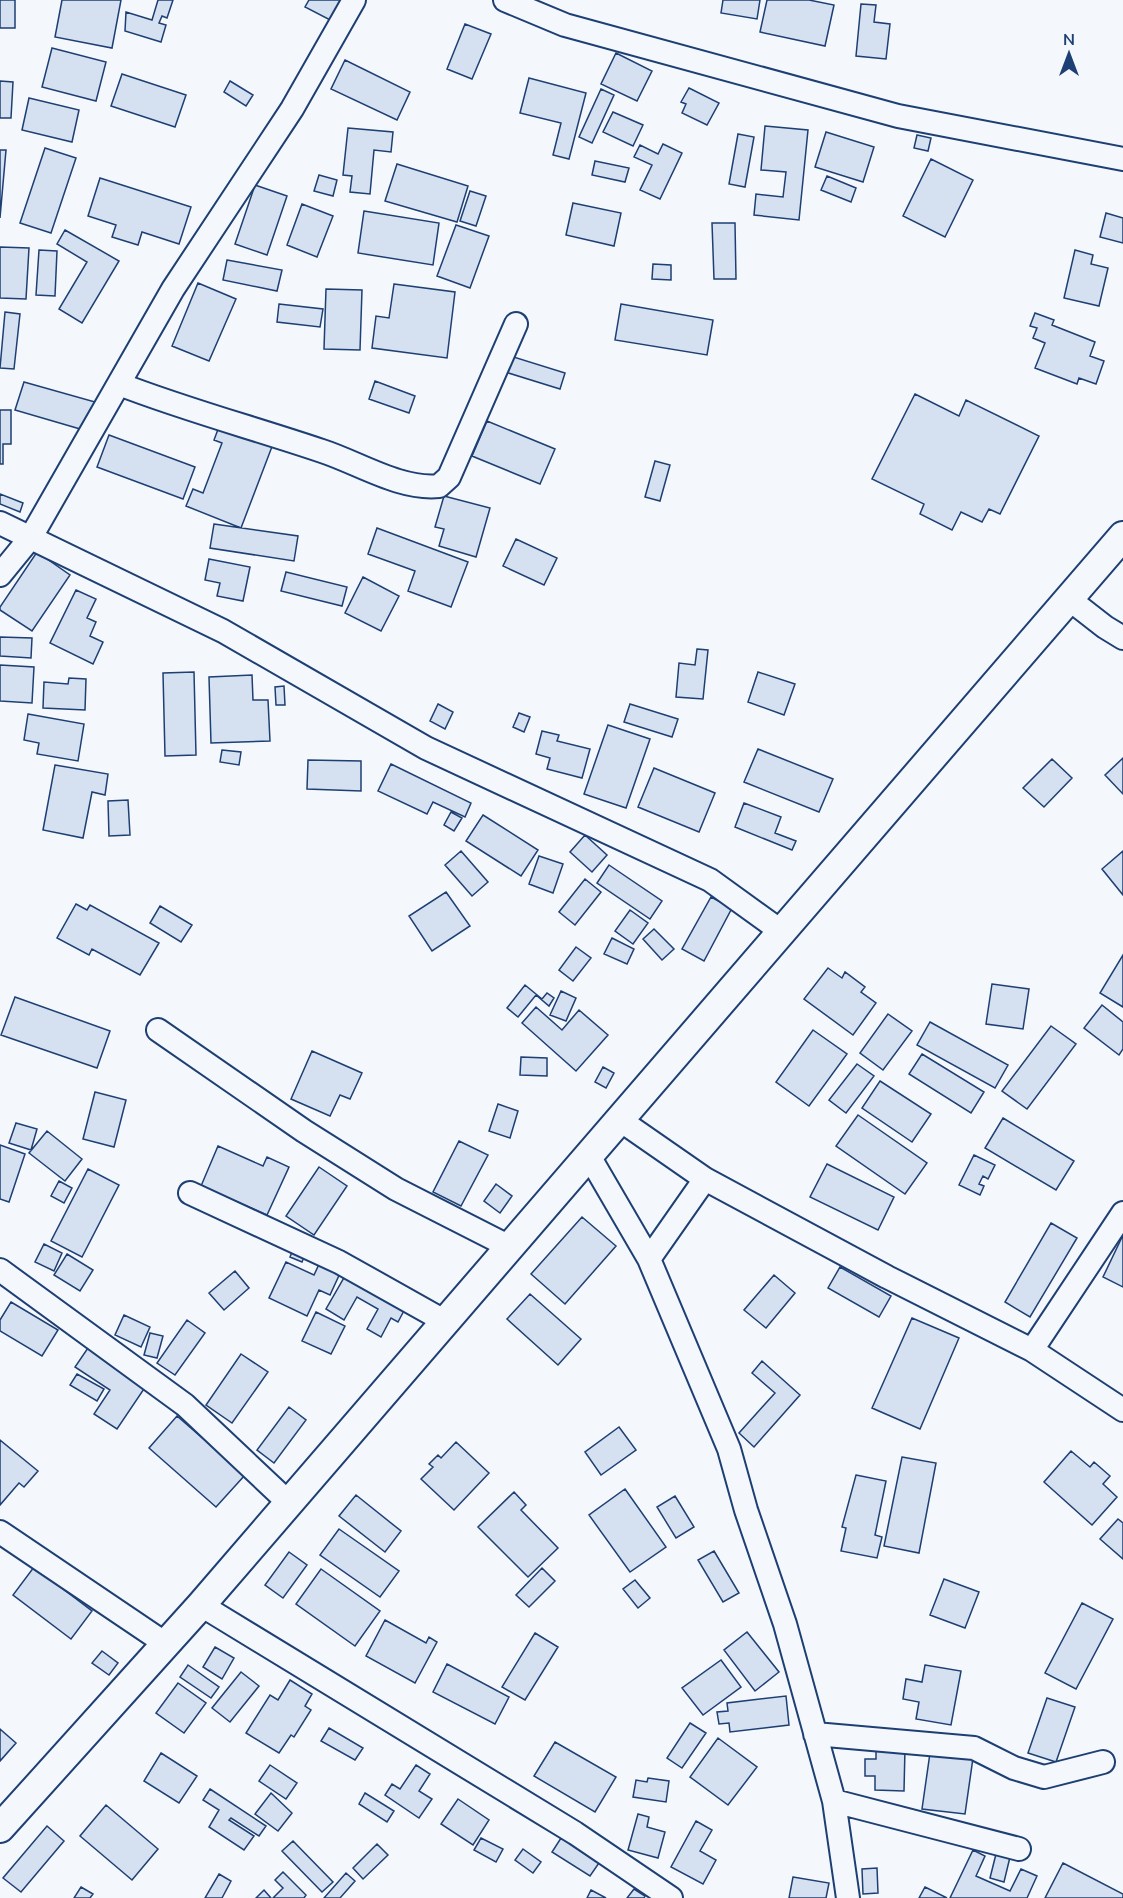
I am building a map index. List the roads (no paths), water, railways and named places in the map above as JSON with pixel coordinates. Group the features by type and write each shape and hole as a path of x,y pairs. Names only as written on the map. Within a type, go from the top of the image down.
{"main road":[{"path":"0,1828 201,1605 1123,536"}],"street":[{"path":"0,575 31,537 173,289 292,108 354,0"},
{"path":"505,0 565,25 898,117 1123,159"},
{"path":"119,384 184,409 323,451 416,486 439,486 449,477 516,324"},
{"path":"0,523 223,631 426,748 710,880 782,932"},
{"path":"1069,599 1104,627 1123,638"},
{"path":"158,1030 304,1131 396,1189 510,1247"},
{"path":"620,1120 705,1179 887,1277 1032,1350 1123,1410"},
{"path":"589,1156 649,1259 729,1449 746,1510 785,1624 834,1801 848,1898"},
{"path":"649,1259 705,1179"},
{"path":"190,1193 339,1262 446,1322"},
{"path":"1032,1350 1123,1213"},
{"path":"0,1270 185,1405 289,1503"},
{"path":"0,1532 166,1644"},
{"path":"201,1605 575,1833 671,1898"},
{"path":"815,1734 974,1748 1014,1767 1044,1777 1103,1761"},
{"path":"834,1801 1019,1849"}]}
